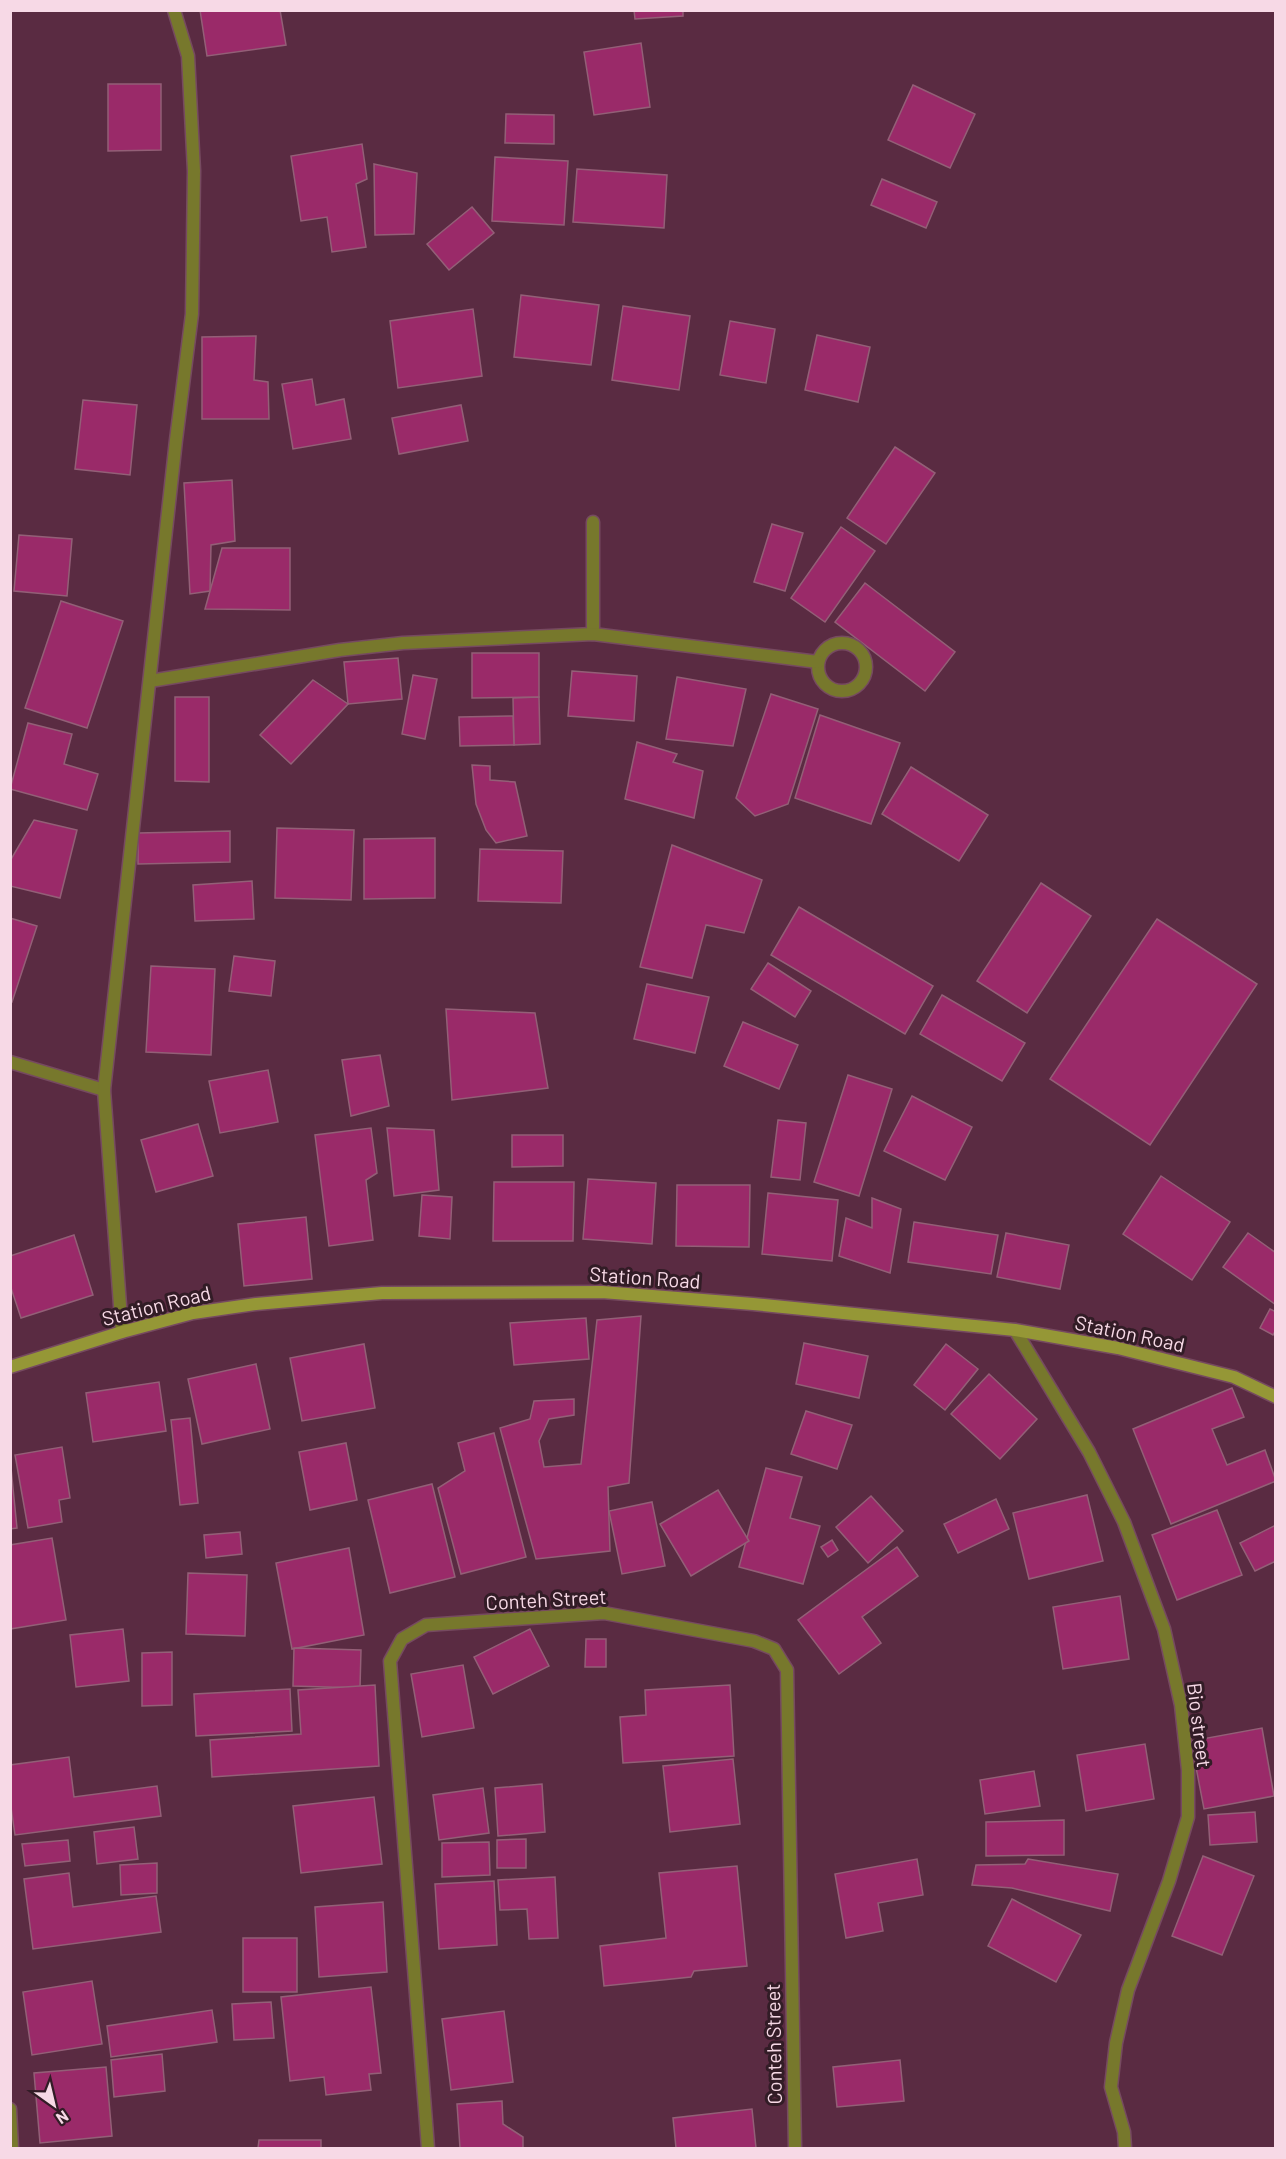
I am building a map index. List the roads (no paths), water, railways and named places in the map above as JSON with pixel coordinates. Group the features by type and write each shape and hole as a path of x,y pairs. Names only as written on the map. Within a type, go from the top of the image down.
{"main road":[{"name":"Station Road","path":"10,1367 122,1332 193,1313 256,1304 382,1293 603,1292 753,1304 1015,1330 1118,1348 1234,1377 1275,1397"}],"street":[{"path":"122,1332 104,1090 192,314 194,171 188,56 174,10"},
{"path":"592,634 593,522"},
{"path":"150,681 340,650 403,643 592,634 818,662"},
{"path":"10,1062 104,1090"},
{"name":"Bio street","path":"1015,1330 1089,1452 1124,1522 1164,1629 1180,1706 1188,1770 1188,1817 1170,1881 1128,1990 1116,2043 1111,2087 1124,2133 1125,2148"},
{"name":"Conteh Street","path":"428,2148 390,1661 402,1639 426,1625 604,1613 754,1641 774,1649 787,1670 795,2148"},
{"path":"10,2109 12,2148"}]}
